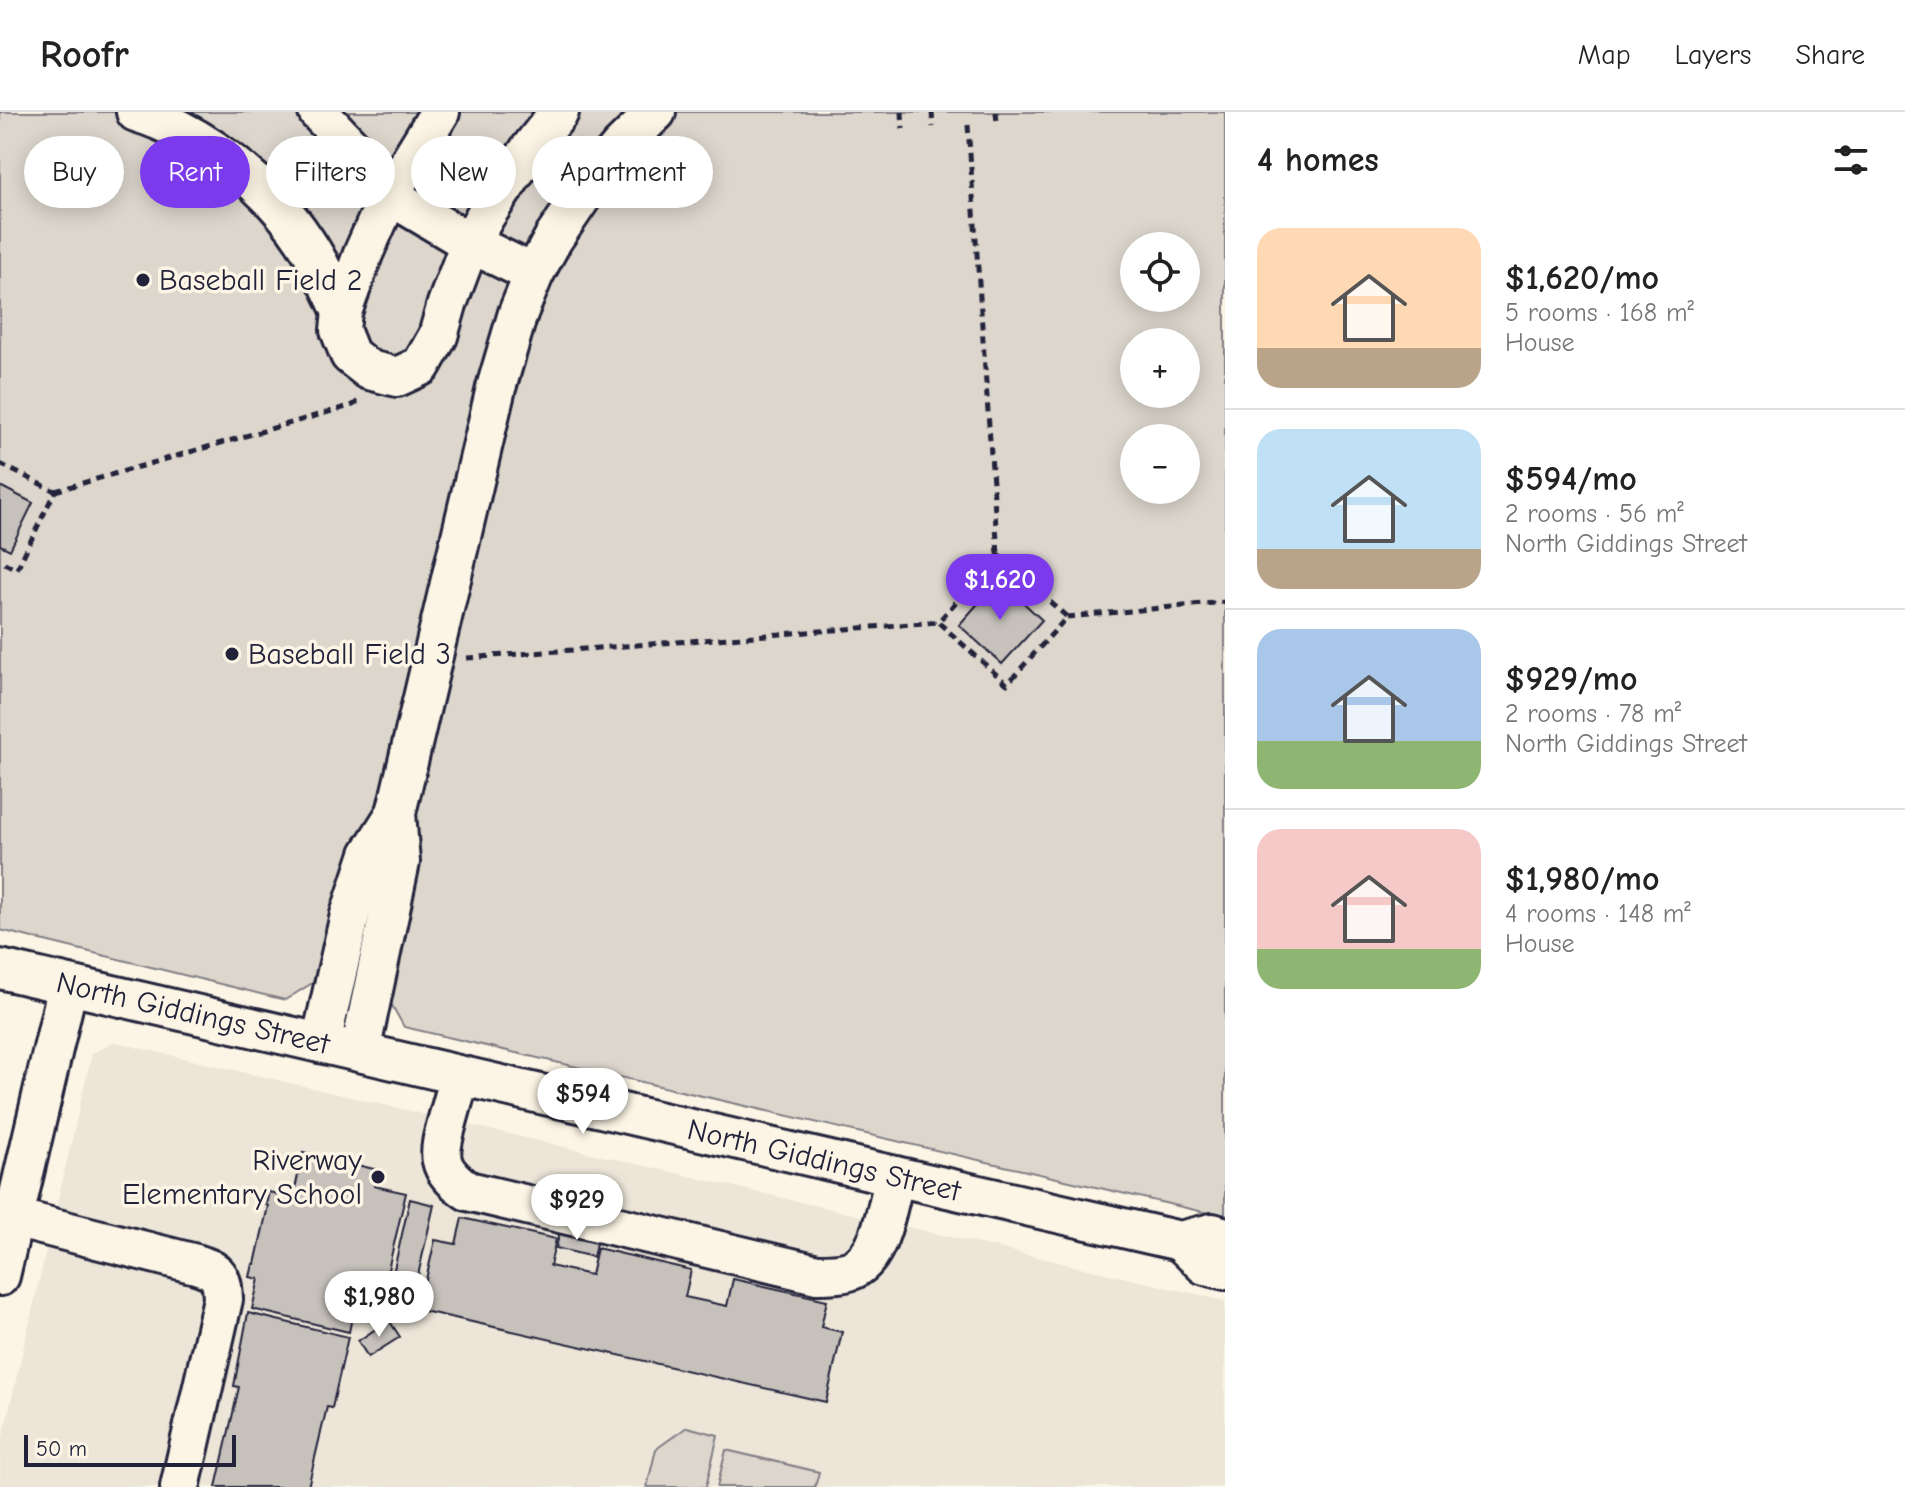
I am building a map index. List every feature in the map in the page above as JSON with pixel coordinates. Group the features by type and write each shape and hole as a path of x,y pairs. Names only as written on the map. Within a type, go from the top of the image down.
{"street":[{"path":"136,112 192,136 233,164 275,203 305,240 342,312"},
{"path":"318,112 341,136"},
{"path":"395,185 440,112"},
{"path":"383,208 342,312 340,330 350,355 369,370 397,377 421,366 438,336 470,243 528,152 559,112"},
{"path":"360,1052 400,862 396,813 496,388 518,313 553,239 593,180 620,147 656,112"},
{"path":"395,199 470,243 534,274"},
{"path":"321,1043 355,899 370,854 396,813"},
{"name":"North Giddings Street","path":"0,969 1180,1241 1212,1233 1225,1237"},
{"path":"0,1276 68,985"},
{"path":"460,1076 440,1145 443,1166 453,1181 468,1191 817,1274 852,1271 865,1262 875,1249 895,1176"},
{"path":"14,1218 196,1264 212,1269 220,1277 223,1299 180,1487"},
{"name":"North Giddings Street","path":"1180,1241 1205,1265 1225,1270"}],"path":[{"path":"902,112 903,129"},
{"path":"932,112 933,127"},
{"path":"996,112 997,122"},
{"path":"968,125 998,555 1067,617"},
{"path":"0,464 55,491 353,405 364,397"},
{"path":"0,561 17,569 55,491"},
{"path":"467,658 938,622 998,555"},
{"path":"938,622 1007,684 1067,617 1225,602"}],"shaded area":[{"path":"0,112 1225,112 1225,1217 404,1027 389,1000 314,982 285,1000 0,930"},
{"name":"Riverway Elementary School","path":"114,1042 1225,1301 1225,1487 0,1487 0,1449 92,1053"},
{"path":"687,1427 718,1435 706,1487 647,1487 656,1449"},
{"path":"726,1450 819,1472 815,1487 717,1487"}],"building":[{"path":"0,486 33,503 10,550 0,545"},
{"path":"999,580 1042,620 1002,664 959,625"},
{"path":"303,1152 378,1170 374,1186 406,1193 379,1308 355,1302 349,1332 252,1309 259,1279 250,1277 269,1192 293,1198"},
{"path":"410,1199 434,1205 408,1319 384,1313"},
{"path":"462,1218 556,1239 550,1266 591,1275 597,1248 691,1270 685,1297 727,1306 733,1279 827,1300 821,1327 842,1332 826,1402 419,1310 435,1240 456,1244"},
{"path":"561,1226 598,1235 593,1257 556,1248"},
{"path":"248,1313 348,1337 332,1408 327,1407 308,1487 216,1487 239,1387 234,1386"},
{"path":"389,1320 400,1337 368,1357 358,1341"}],"place":[{"name":"Baseball Field 2","path":"143,280"},
{"name":"Baseball Field 3","path":"232,654"},
{"name":"Riverway Elementary School","path":"378,1177"}]}
